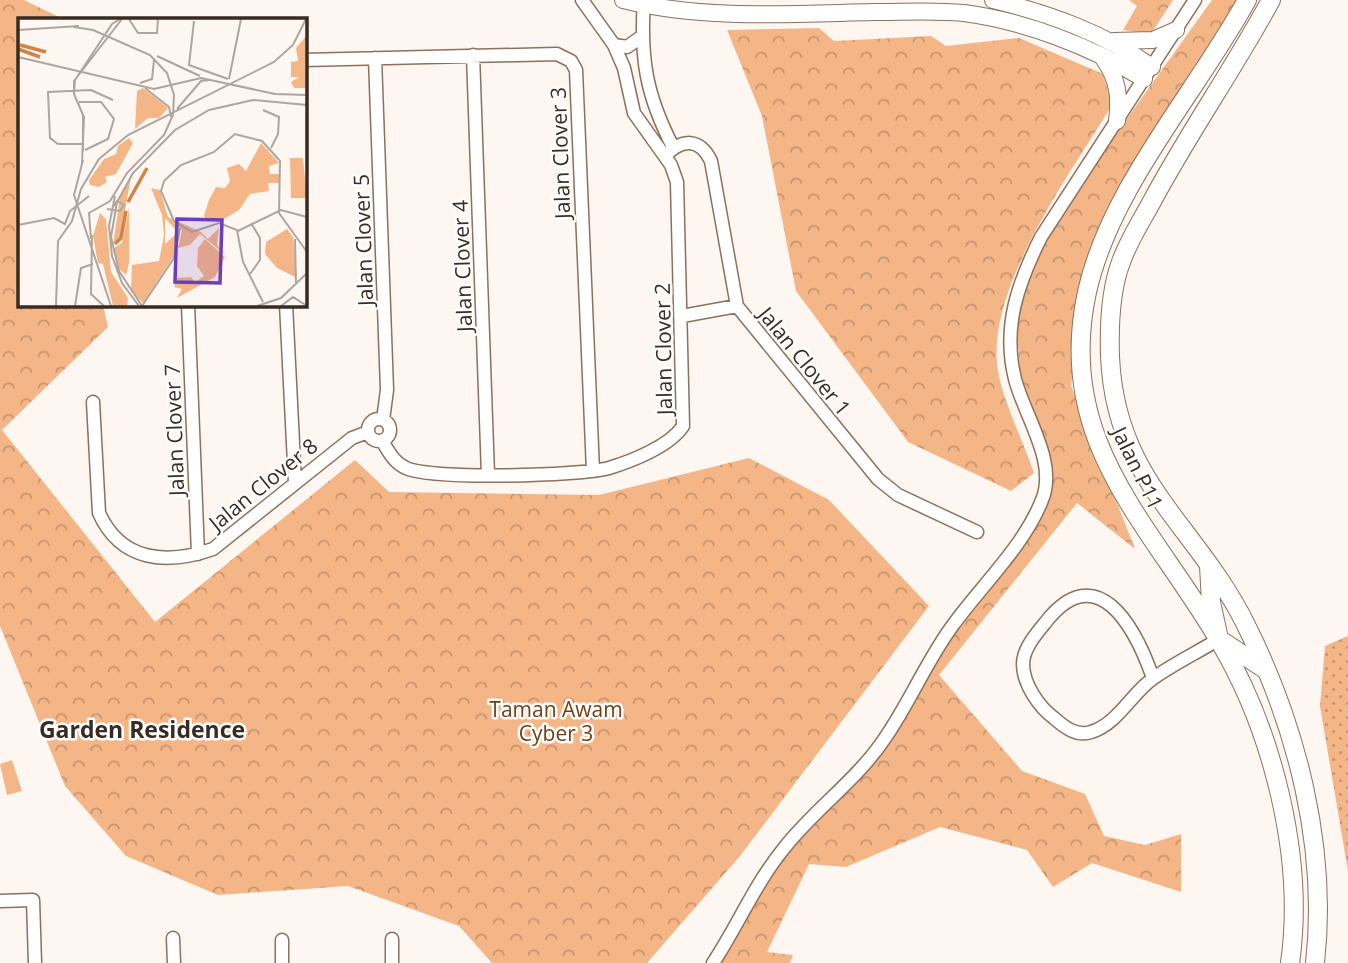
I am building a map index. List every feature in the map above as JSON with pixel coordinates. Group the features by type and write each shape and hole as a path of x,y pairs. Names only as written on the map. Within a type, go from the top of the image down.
{"main road":[{"name":"Jalan P11","path":"1247,0 1196,87 1138,172 1114,216 1087,290 1082,365 1087,409 1117,486 1219,639 1262,732 1284,814 1292,884 1290,963"},
{"name":"Jalan P11","path":"1271,0 1181,146 1121,262 1108,323 1116,409 1128,447 1162,504 1209,566 1246,624 1295,743 1312,831 1316,880 1315,963"},
{"path":"1196,87 1196,96 1203,100 1219,88"},
{"path":"1175,118 1186,112 1192,116 1181,146"},
{"path":"1209,566 1211,602 1219,639 1266,670"}],"street":[{"path":"582,0 614,45 624,68 634,113 669,152"},
{"path":"623,0 732,14 965,13 1049,35 1102,58 1148,73"},
{"path":"993,0 1055,17 1114,41 1148,73"},
{"path":"713,963 779,855 885,739 951,627 1015,544 1043,499 1046,481 1044,465 1014,378 1010,314 1021,277 1041,237 1195,0"},
{"path":"644,3 641,37 652,102 669,152"},
{"path":"1114,41 1153,40 1176,30"},
{"path":"614,45 627,47 641,37"},
{"name":"Jalan Clover 3","path":"306,60 557,54 564,55 576,70 593,471"},
{"name":"Jalan Clover 4","path":"473,55 488,475"},
{"name":"Jalan Clover 5","path":"375,58 387,390 383,420"},
{"path":"1102,58 1110,68 1119,93 1117,121"},
{"name":"Jalan Clover 1","path":"669,152 681,143 694,142 705,148 711,161 737,306 887,489 977,532"},
{"name":"Jalan Clover 2","path":"382,440 394,460 419,473 488,475 593,471 639,456 670,439 683,426 677,182 669,152"},
{"name":"Jalan Clover 7","path":"188,306 198,554"},
{"path":"286,306 295,483"},
{"path":"682,316 737,306"},
{"name":"Jalan Clover 8","path":"93,402 96,502 103,523 126,548 138,555 153,558 198,554 224,542 352,438 368,432"},
{"path":"383,420 390,429 388,436 382,440 373,439 368,432 371,422 383,420"},
{"path":"1153,678 1142,649 1116,611 1094,595 1076,595 1057,608 1031,641 1023,662 1029,688 1049,715 1069,731 1090,733 1107,725 1153,678 1219,639"},
{"path":"0,901 33,900 35,963"},
{"path":"173,938 174,963"},
{"path":"392,939 392,963"},
{"path":"282,940 282,963"}],"green space":[{"name":"Taman Awam Cyber 3","path":"0,0 24,0 61,18 18,18 18,306 103,306 108,327 2,430 155,622 355,460 389,492 599,495 749,458 829,500 929,606 740,856 647,963 492,963 459,926 348,886 218,895 126,856 65,786 0,626"},
{"path":"1129,0 1173,0 1151,34 1123,30 1137,6"},
{"path":"1212,0 1237,0 1083,284 1071,386 1135,549 1077,503 939,675 1022,771 1085,794 1104,836 1145,845 1181,834 1181,892 1092,863 1053,887 1027,850 940,827 846,867 809,864 767,952 793,955 790,963 719,963 767,878 825,811 1034,524 1051,475 1020,375 1016,314 1039,248 1088,173"},
{"path":"819,28 834,41 931,36 946,46 1019,38 1103,74 1112,105 1034,233 1004,305 997,339 998,371 1009,409 1034,473 1011,491 908,442 796,291 762,116 727,30"},
{"path":"1348,636 1348,871 1320,706 1325,646"},
{"path":"12,760 22,791 7,795 0,764"}],"district":[{"name":"Garden Residence","path":"142,729"}]}
